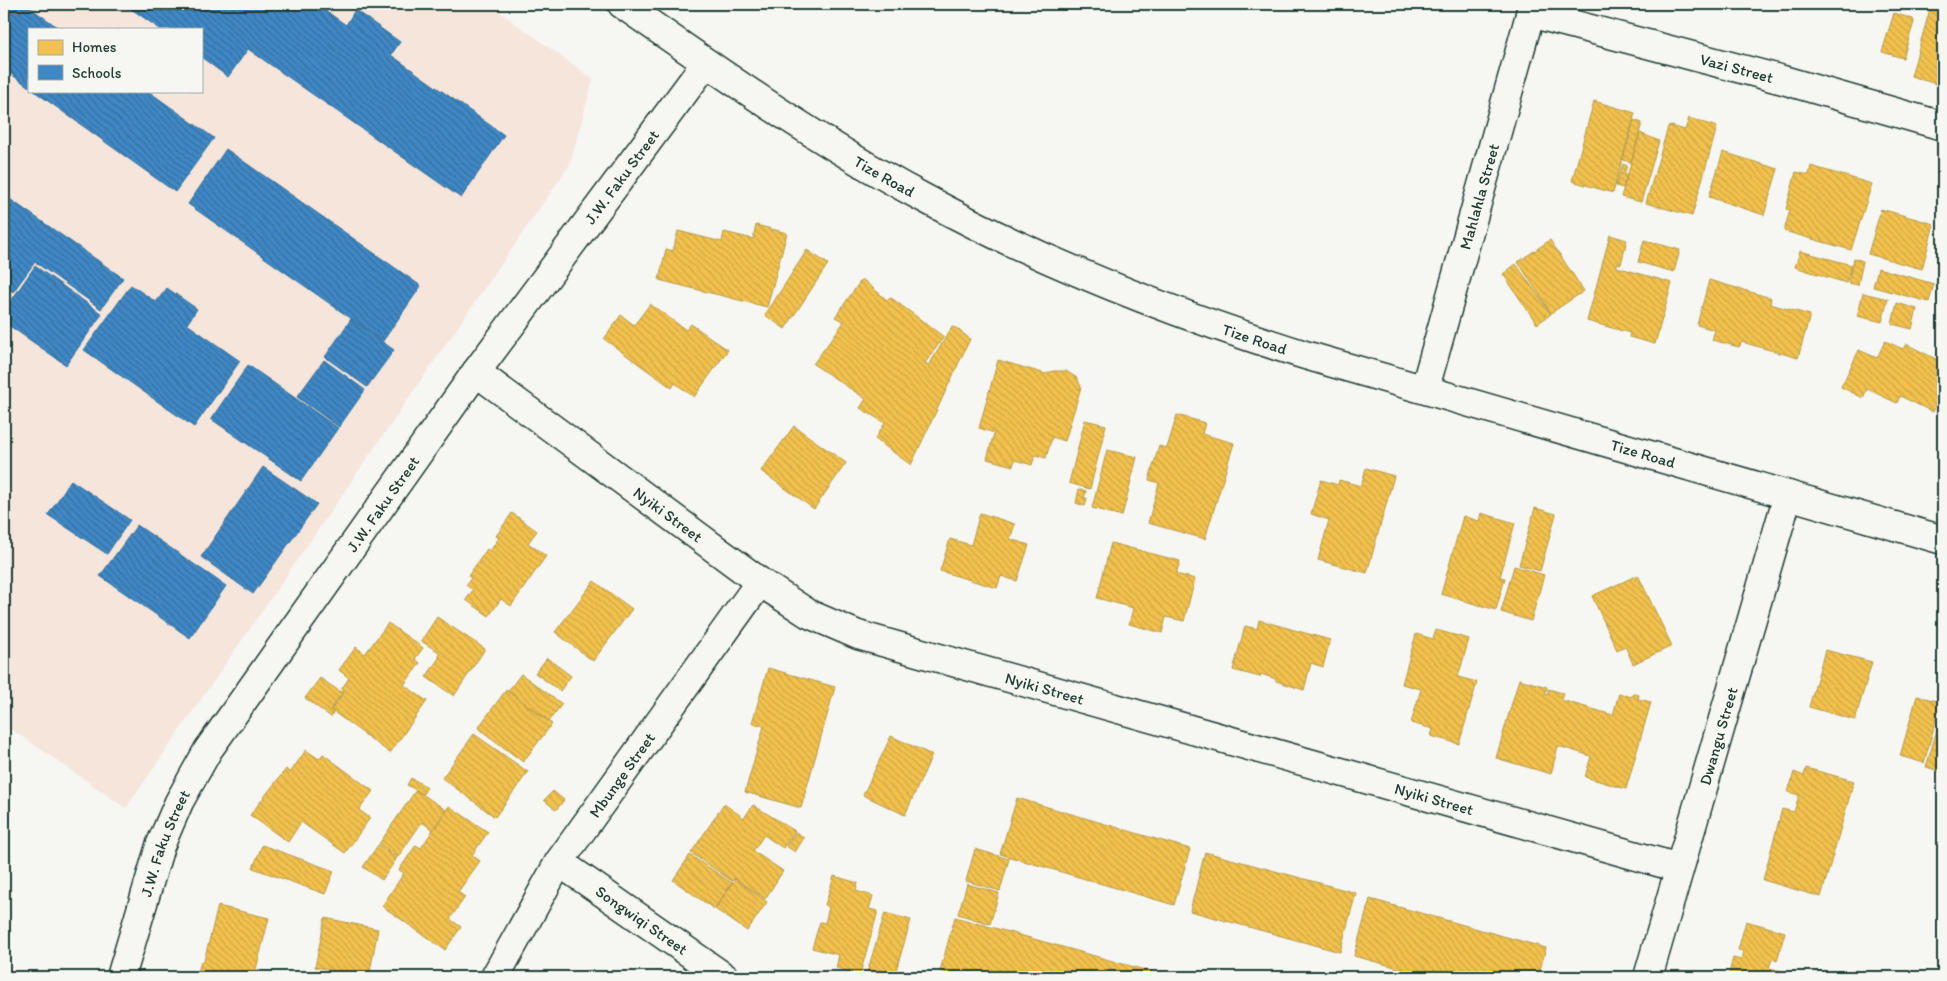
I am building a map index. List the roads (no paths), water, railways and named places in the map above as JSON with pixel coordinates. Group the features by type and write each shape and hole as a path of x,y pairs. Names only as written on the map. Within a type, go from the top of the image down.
{"street":[{"name":"Tize Road","path":"622,4 706,63 837,147 922,197 1021,246 1224,330 1943,540"},
{"name":"Vazi Street","path":"1531,8 1943,126"},
{"name":"Mahlahla Street","path":"1425,388 1531,8"},
{"name":"J.W. Faku Street","path":"121,977 160,846 179,802 208,750 476,372 706,63"},
{"name":"Nyiki Street","path":"476,372 760,582 809,614 867,637 1679,868"},
{"name":"Dwangu Street","path":"1648,977 1788,495"},
{"name":"Mbunge Street","path":"495,977 559,862 760,582"},
{"name":"Songwiqi Street","path":"559,862 724,977"}]}
